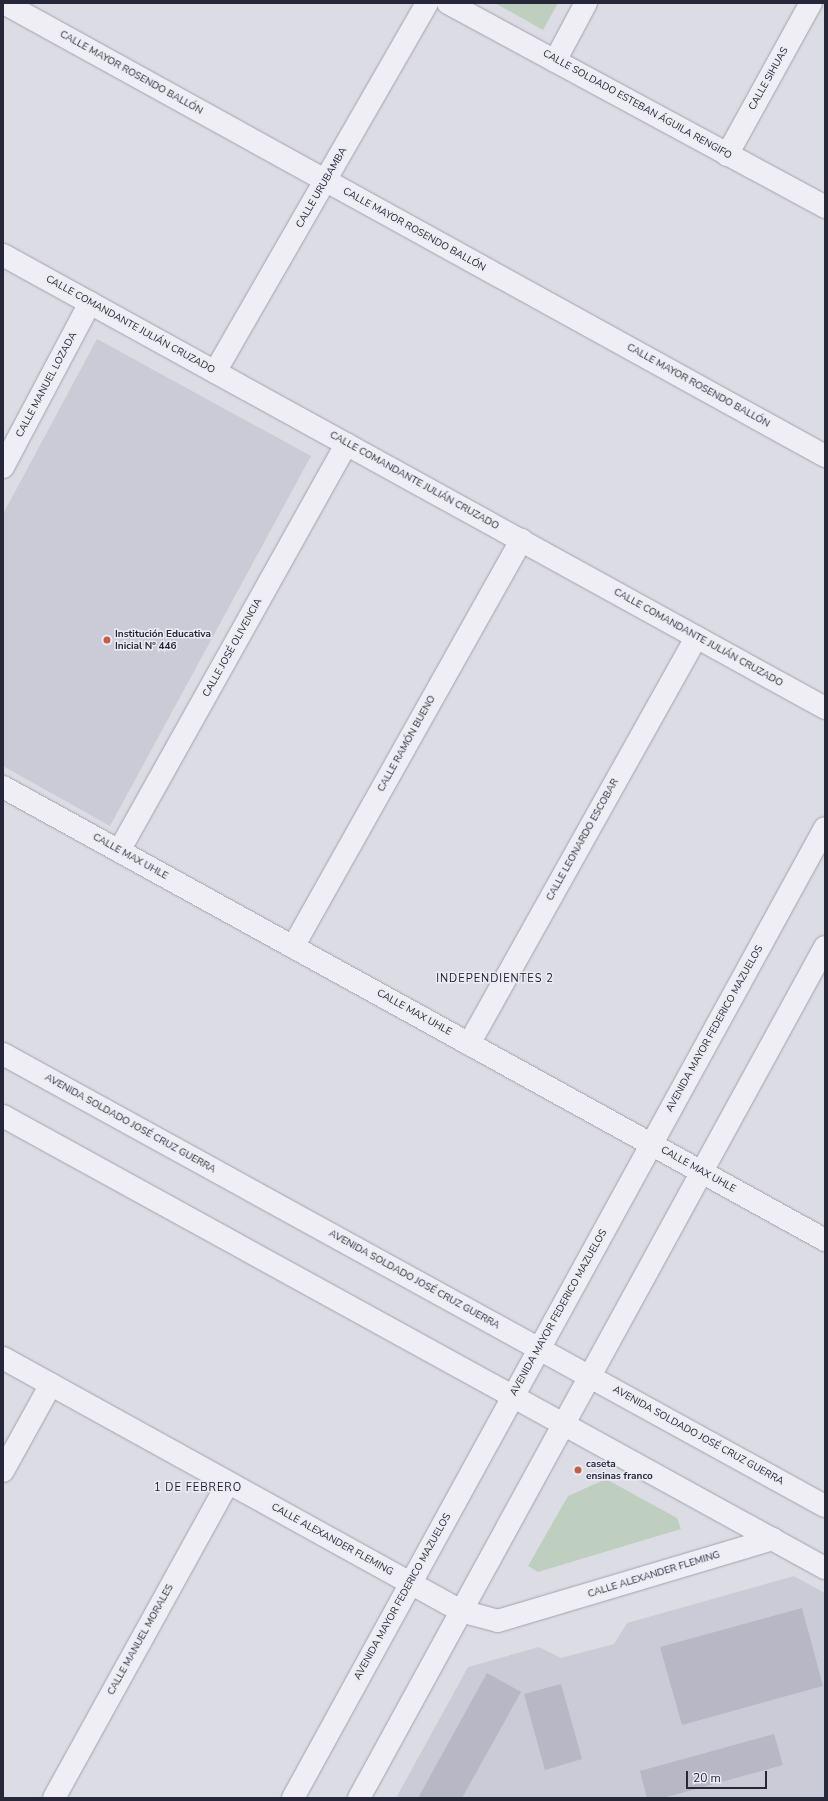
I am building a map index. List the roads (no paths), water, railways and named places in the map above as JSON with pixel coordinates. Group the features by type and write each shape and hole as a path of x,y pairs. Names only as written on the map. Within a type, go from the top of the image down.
{"street":[{"name":"CALLE MAYOR ROSENDO BALLÓN","path":"4,3 825,456"},
{"name":"CALLE URUBAMBA","path":"215,372 427,3"},
{"name":"CALLE SOLDADO ESTEBAN ÁGUILA RENGIFO","path":"448,3 825,207"},
{"path":"554,61 586,3"},
{"name":"CALLE SIHUAS","path":"727,154 812,3"},
{"name":"CALLE COMANDANTE JULIÁN CRUZADO","path":"3,255 825,708"},
{"name":"CALLE MANUEL LOZADA","path":"3,467 90,303"},
{"name":"CALLE JOSÉ OLIVENCIA","path":"119,851 346,444"},
{"name":"CALLE RAMÓN BUENO","path":"293,947 521,540"},
{"name":"CALLE LEONARDO ESCOBAR","path":"469,1044 696,636"},
{"name":"CALLE MAX UHLE","path":"3,787 825,1240"},
{"name":"AVENIDA MAYOR FEDERICO MAZUELOS","path":"293,1798 825,828"},
{"path":"359,1798 825,947"},
{"name":"AVENIDA SOLDADO JOSÉ CRUZ GUERRA","path":"3,1054 825,1506"},
{"path":"3,1116 825,1568"},
{"name":"CALLE ALEXANDER FLEMING","path":"3,1358 461,1611 498,1621 773,1539"},
{"path":"3,1471 51,1384"},
{"name":"CALLE MANUEL MORALES","path":"54,1798 228,1483"}],"place":[{"name":"Institución Educativa Inicial Nº 446","path":"107,640"},
{"name":"caseta ensinas franco","path":"578,1470"}],"district":[{"name":"INDEPENDIENTES 2","path":"495,979"},
{"name":"1 DE FEBRERO","path":"198,1488"}]}
